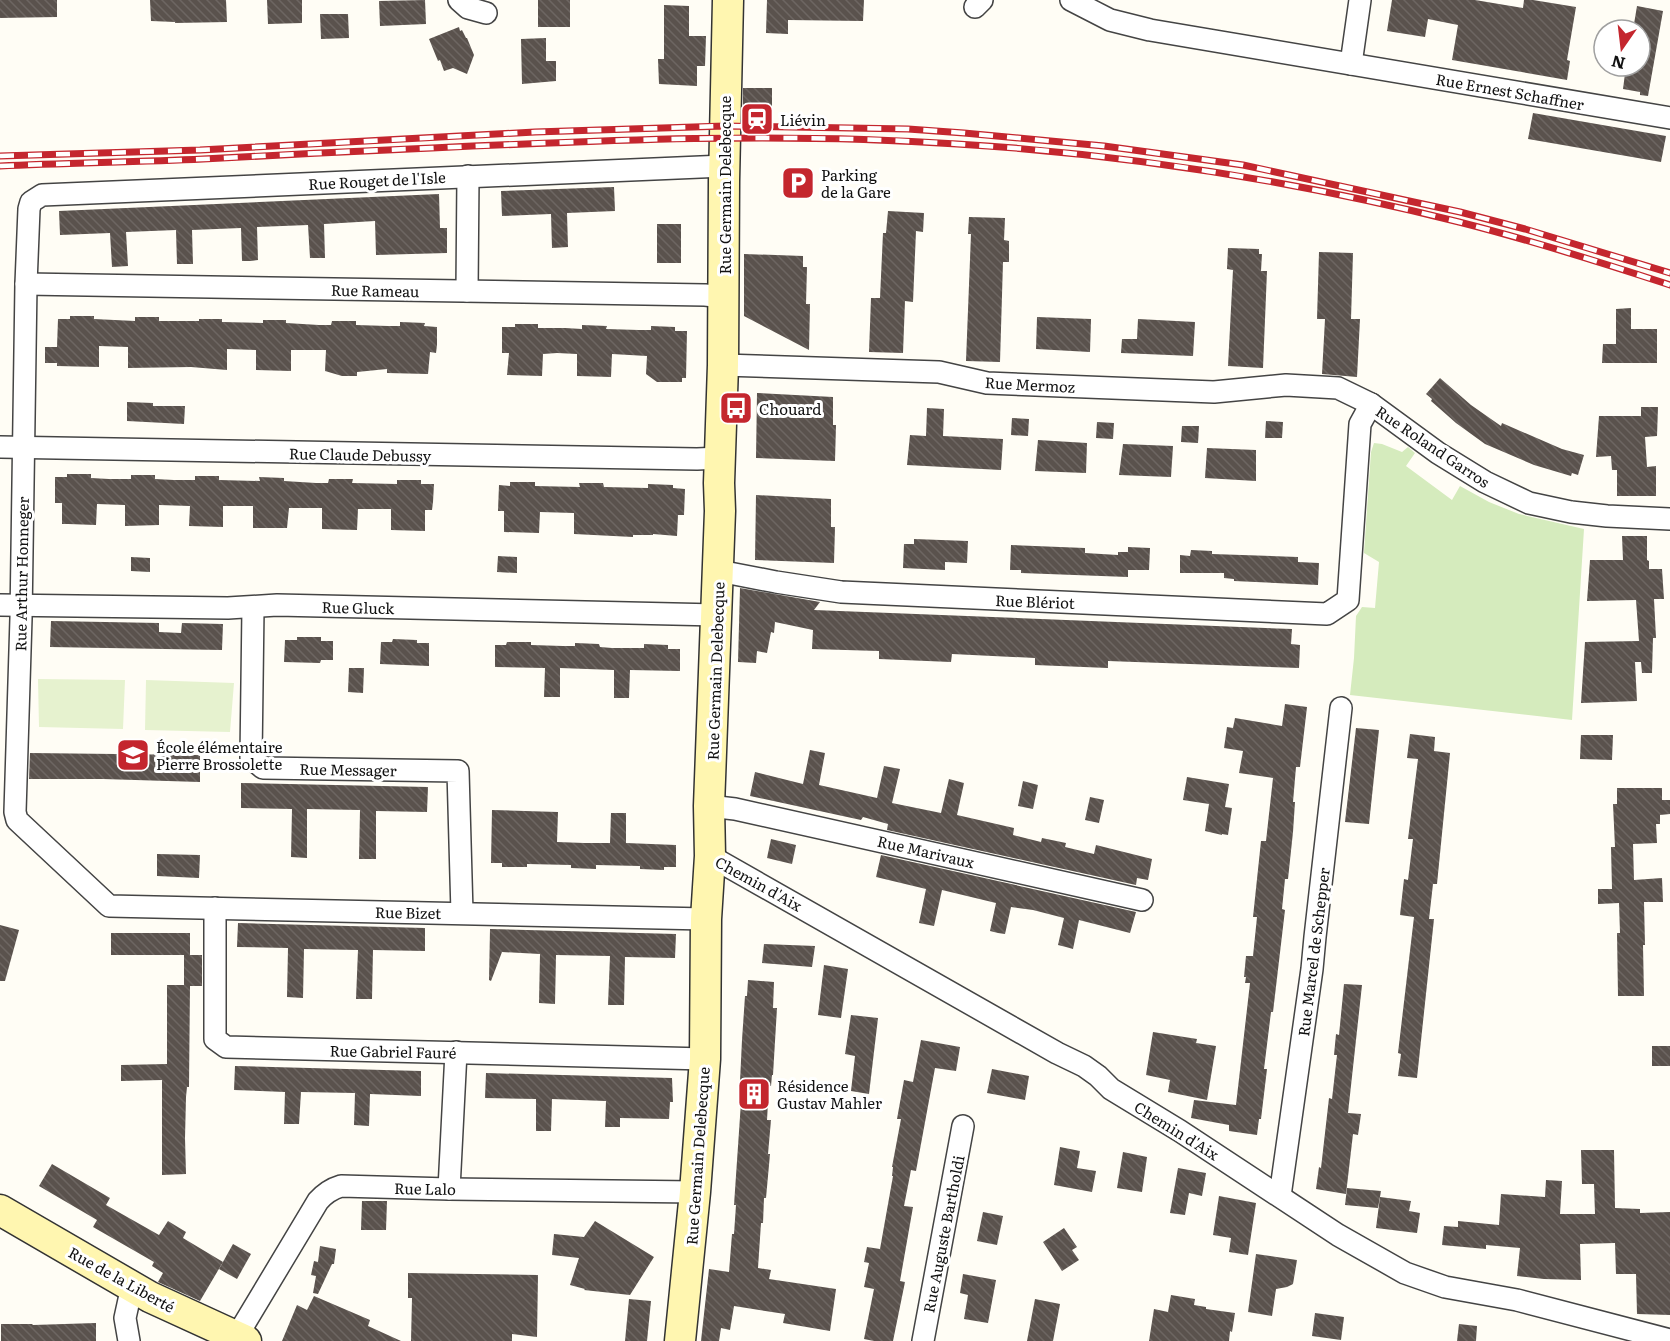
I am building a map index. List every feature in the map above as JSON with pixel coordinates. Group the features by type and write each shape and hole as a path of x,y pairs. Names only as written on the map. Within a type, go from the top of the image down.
{"street":[{"path":"459,0 468,8 486,13"},
{"name":"Rue Germain Delebecque","path":"680,1341 705,1059 709,806 719,571 728,0"},
{"name":"Rue Ernest Schaffner","path":"1071,0 1110,20 1150,30 1670,118"},
{"path":"1351,64 1360,0"},
{"name":"Rue Rouget de l'Isle","path":"32,202 42,195 724,166"},
{"path":"466,291 468,176"},
{"name":"Rue Arthur Honneger","path":"32,202 29,209 26,284 23,448 10,605 15,812 17,820 109,906"},
{"name":"Rue Rameau","path":"26,284 724,297"},
{"name":"Rue Mermoz","path":"723,365 939,372 987,383 1214,392 1286,385 1338,388 1371,404"},
{"name":"Rue Roland Garros","path":"1371,404 1438,453 1485,483 1529,503 1571,512 1670,519"},
{"name":"Rue Blériot","path":"719,571 842,592 1327,614 1348,600 1360,424 1371,404"},
{"name":"Rue Claude Debussy","path":"0,447 720,458"},
{"name":"Rue Gluck","path":"10,605 253,608 277,605 717,615"},
{"name":"Rue Messager","path":"253,608 251,758 262,768 458,771 462,913"},
{"name":"Rue Marcel de Schepper","path":"1280,1196 1312,969 1341,708"},
{"name":"Rue Marivaux","path":"709,806 735,808 1142,900"},
{"name":"Chemin d'Aix","path":"710,856 1057,1053 1084,1066 1111,1089 1338,1235 1405,1273 1445,1287 1517,1300 1670,1340"},
{"name":"Rue Bizet","path":"109,906 706,919"},
{"name":"Rue Gabriel Fauré","path":"215,908 214,1039 226,1047 705,1059"},
{"path":"449,1189 456,1052"},
{"name":"Rue Auguste Bartholdi","path":"923,1341 963,1126"},
{"name":"Rue Lalo","path":"239,1340 318,1201 324,1194 341,1186 695,1192"},
{"name":"Rue de la Liberté","path":"0,1210 150,1297 239,1340"},
{"path":"129,1341 125,1318 132,1286"}],"green space":[{"path":"1374,443 1402,452 1408,447 1415,453 1406,466 1452,500 1460,486 1489,502 1519,514 1584,529 1572,720 1350,695 1356,616 1362,607 1375,608 1379,562 1364,553 1371,452"},
{"path":"38,679 125,680 123,729 39,727"},
{"path":"146,680 234,683 230,732 145,730"}],"building":[{"path":"0,0 57,0 57,17 0,18"},
{"path":"150,0 226,0 227,22 151,21"},
{"path":"267,0 302,0 302,23 268,24"},
{"path":"425,0 426,24 380,26 379,1"},
{"path":"538,0 570,0 570,27 538,27"},
{"path":"767,0 864,0 863,21 788,20 788,34 766,33"},
{"path":"1392,0 1475,0 1523,8 1524,0 1533,0 1576,7 1567,60 1570,61 1567,80 1452,60 1458,25 1428,19 1425,37 1387,31"},
{"path":"664,5 689,6 689,36 706,36 705,66 697,66 697,86 659,84 658,59 664,59"},
{"path":"1637,6 1663,11 1652,73 1652,18 1635,18"},
{"path":"320,14 348,14 349,38 321,39"},
{"path":"459,27 467,38 474,55 467,74 453,68 444,71 429,39"},
{"path":"546,38 546,61 556,61 556,81 522,84 521,39"},
{"path":"1624,78 1651,78 1648,96 1623,89"},
{"path":"743,88 772,88 772,108 743,109"},
{"path":"1533,113 1666,136 1661,162 1528,139"},
{"path":"614,187 615,211 567,213 568,247 552,248 551,214 502,216 501,191"},
{"path":"439,194 440,228 447,228 447,253 376,255 375,221 324,224 325,258 310,258 308,225 257,227 258,260 251,261 242,261 241,228 192,230 193,264 177,264 176,230 126,232 128,266 112,267 110,233 60,235 59,211"},
{"path":"888,211 924,213 923,232 916,231 913,302 905,301 903,353 869,352 871,298 880,298 883,233 886,233"},
{"path":"969,217 1005,218 1004,240 1009,241 1009,262 1003,262 1000,362 966,361 971,234 968,234"},
{"path":"657,224 681,224 681,263 657,263"},
{"path":"1228,248 1259,249 1259,254 1262,254 1261,271 1267,271 1263,368 1228,366 1233,270 1227,269"},
{"path":"1319,252 1353,253 1351,319 1360,319 1357,377 1322,374 1325,319 1317,319"},
{"path":"744,254 803,256 803,267 807,267 806,304 810,304 809,350 744,316"},
{"path":"1631,308 1631,329 1657,329 1657,363 1602,363 1603,344 1616,344 1616,309"},
{"path":"70,316 94,316 94,319 135,321 135,317 159,317 159,321 222,319 222,322 263,323 263,320 286,320 286,323 319,325 331,325 332,321 356,321 356,325 388,326 400,326 400,322 425,323 424,326 437,327 437,345 436,353 430,352 428,374 387,373 387,369 357,372 357,376 342,376 325,371 326,350 291,350 291,371 256,370 256,350 227,349 227,370 191,367 128,368 128,347 99,346 99,367 57,366 57,363 45,363 45,347 57,347 58,319 70,319"},
{"path":"1037,317 1091,319 1090,352 1036,349"},
{"path":"1138,319 1195,322 1193,356 1121,353 1122,339 1137,339"},
{"path":"515,324 538,324 538,328 582,329 582,325 607,326 606,329 639,330 651,330 651,326 675,327 675,331 687,331 686,378 682,378 682,382 657,382 646,374 647,356 612,354 611,377 577,376 577,354 557,353 543,354 542,376 507,375 509,353 502,353 502,327 515,327"},
{"path":"1440,378 1471,405 1501,426 1502,423 1562,449 1584,455 1578,475 1572,473 1571,476 1534,465 1485,444 1456,423 1426,394"},
{"path":"757,393 833,397 833,425 836,425 835,461 756,458"},
{"path":"127,402 153,403 153,406 185,406 184,424 127,421"},
{"path":"1641,407 1658,407 1657,436 1645,437 1647,467 1656,466 1656,496 1617,496 1617,470 1612,470 1611,456 1596,457 1599,416 1641,416"},
{"path":"927,408 944,409 943,436 1003,439 1001,470 907,465 910,435 926,436"},
{"path":"1012,418 1029,419 1028,436 1011,435"},
{"path":"1266,421 1283,422 1282,438 1265,438"},
{"path":"1097,422 1114,423 1113,439 1096,438"},
{"path":"1182,426 1199,426 1198,443 1181,442"},
{"path":"1038,440 1087,443 1086,473 1035,471"},
{"path":"1123,444 1173,446 1171,477 1119,475"},
{"path":"1207,448 1256,450 1256,481 1205,478"},
{"path":"67,474 91,474 91,478 109,479 131,479 131,475 155,475 155,479 174,480 195,480 195,476 219,476 219,480 260,481 259,477 284,478 284,481 328,483 329,479 353,479 352,483 397,484 397,480 421,480 421,484 434,484 432,510 425,510 425,531 391,530 391,509 358,509 357,530 322,529 322,508 289,508 287,528 253,528 253,506 223,506 223,527 189,526 190,506 159,505 159,525 125,526 125,505 97,504 96,525 62,524 62,503 55,503 55,477 67,477"},
{"path":"510,482 535,482 535,486 580,487 579,483 603,483 604,487 648,488 648,484 673,485 673,488 685,489 684,515 678,515 677,536 653,534 633,535 633,537 574,534 574,513 540,512 539,533 504,532 504,511 498,511 499,485 510,486"},
{"path":"756,495 831,499 831,527 835,527 834,563 755,560"},
{"path":"1622,536 1647,536 1649,569 1662,569 1664,599 1654,599 1656,638 1653,638 1652,673 1642,673 1641,662 1635,662 1637,701 1581,703 1585,642 1639,641 1636,600 1587,601 1590,560 1623,560"},
{"path":"914,539 968,541 967,563 945,562 945,570 903,568 904,544 914,544"},
{"path":"1011,545 1085,548 1085,553 1118,555 1118,552 1128,552 1128,547 1150,548 1149,570 1128,570 1128,577 1021,573 1021,570 1010,570"},
{"path":"1191,550 1212,551 1212,554 1298,557 1298,562 1319,563 1318,585 1234,581 1234,579 1224,578 1224,573 1180,573 1180,555 1190,556"},
{"path":"498,556 517,557 517,573 497,572"},
{"path":"131,557 150,558 150,572 131,571"},
{"path":"740,588 820,602 814,610 1292,629 1291,644 1300,645 1299,668 1108,661 1108,668 1035,665 1035,658 952,654 951,662 879,659 879,651 812,649 813,630 775,622 767,653 757,651 756,663 738,662"},
{"path":"51,621 159,623 159,632 181,633 182,623 223,624 222,650 50,647"},
{"path":"297,637 321,637 321,641 333,641 333,660 321,660 320,663 284,662 285,640 297,640"},
{"path":"393,639 429,643 429,666 380,664 381,642 392,642"},
{"path":"507,642 563,646 575,646 575,643 599,644 600,647 612,648 644,648 644,644 668,645 668,649 680,649 680,671 630,670 629,698 614,698 614,670 560,668 560,697 544,697 545,668 495,667 495,645 506,645"},
{"path":"349,668 364,668 363,693 348,692"},
{"path":"1285,704 1307,707 1300,767 1296,767 1293,832 1282,909 1285,910 1264,1069 1267,1069 1261,1119 1259,1119 1257,1135 1229,1131 1229,1125 1191,1118 1194,1100 1236,1105 1250,983 1245,983 1246,977 1244,977 1246,956 1253,956 1257,917 1253,917 1261,841 1266,841 1273,778 1239,773 1243,751 1224,748 1227,727 1233,728 1235,718 1282,726"},
{"path":"1356,728 1379,730 1369,824 1345,822"},
{"path":"1410,734 1435,737 1434,751 1450,753 1437,884 1433,884 1429,919 1434,919 1417,1078 1398,1076 1401,1054 1398,1053 1414,917 1400,915 1404,879 1408,880 1413,839 1408,839 1418,759 1407,758"},
{"path":"1581,735 1613,735 1612,760 1580,759"},
{"path":"810,750 825,753 819,785 877,798 884,766 900,769 892,803 941,813 949,779 964,783 957,815 1014,828 1013,835 1041,842 1042,838 1066,843 1065,847 1094,854 1096,845 1152,859 1148,880 1137,878 1136,885 887,830 888,824 863,817 861,820 750,796 755,772 803,784"},
{"path":"30,753 200,755 200,782 29,779"},
{"path":"1187,777 1229,784 1225,807 1232,808 1228,835 1205,831 1209,804 1183,800"},
{"path":"1023,781 1038,785 1033,809 1018,806"},
{"path":"241,783 428,787 427,812 376,811 376,859 359,859 360,810 307,809 307,858 291,857 292,809 241,808"},
{"path":"1617,788 1662,788 1662,800 1670,800 1670,814 1660,815 1660,824 1656,824 1657,843 1633,844 1634,880 1662,878 1663,902 1644,902 1644,996 1618,996 1619,903 1598,904 1598,889 1612,889 1611,847 1615,847 1613,804 1617,804"},
{"path":"1090,797 1104,800 1099,823 1085,820"},
{"path":"492,810 558,812 557,842 584,843 610,843 611,813 626,813 626,843 676,845 676,867 664,867 664,870 640,869 640,866 596,865 596,869 571,868 571,865 527,864 527,867 502,867 502,863 491,863"},
{"path":"771,839 796,845 792,864 767,858"},
{"path":"157,854 200,855 199,878 157,876"},
{"path":"881,855 1136,912 1130,933 1079,920 1073,949 1058,945 1064,918 1011,907 1005,934 998,933 990,931 996,903 942,890 934,926 919,923 926,889 876,877"},
{"path":"238,923 425,928 425,951 373,950 372,999 356,999 358,950 304,949 303,998 287,997 288,948 237,947"},
{"path":"0,925 19,930 5,981 0,981"},
{"path":"490,929 676,934 675,958 625,957 624,1005 608,1005 610,956 556,955 555,1004 539,1003 540,954 502,952 491,981 489,980"},
{"path":"111,933 190,933 190,955 202,955 202,986 190,986 186,1174 162,1175 162,1080 121,1081 121,1065 167,1064 167,985 184,985 184,955 111,955"},
{"path":"764,944 815,946 812,967 762,963"},
{"path":"824,965 848,969 841,1018 818,1015"},
{"path":"748,980 774,982 773,1008 777,1008 773,1075 771,1086 769,1086 767,1120 771,1120 768,1154 770,1154 758,1268 771,1270 769,1279 836,1289 830,1331 783,1323 785,1314 734,1306 730,1330 721,1328 719,1341 701,1341 709,1269 729,1272 732,1234 734,1234 742,1040"},
{"path":"1344,984 1362,985 1348,1113 1361,1114 1358,1135 1353,1134 1346,1194 1316,1189 1319,1167 1321,1168 1329,1098 1332,1099 1337,1055 1334,1055 1336,1034 1339,1035"},
{"path":"851,1015 878,1018 869,1094 851,1091 855,1056 845,1054"},
{"path":"1153,1032 1197,1039 1196,1043 1216,1046 1207,1100 1168,1092 1170,1080 1146,1075"},
{"path":"921,1040 960,1047 956,1071 935,1068 916,1171 911,1170 904,1206 913,1207 900,1281 905,1282 893,1341 874,1341 864,1339 874,1289 864,1287 869,1263 864,1262 867,1247 880,1249 893,1176 892,1167 901,1119 897,1119 904,1080 913,1082"},
{"path":"1652,1046 1670,1046 1670,1066 1652,1066"},
{"path":"235,1066 421,1071 421,1096 370,1094 369,1126 354,1125 355,1093 301,1092 299,1124 284,1124 285,1092 234,1090"},
{"path":"992,1069 1029,1076 1025,1100 987,1093"},
{"path":"486,1073 672,1078 673,1102 670,1102 669,1119 620,1118 620,1127 605,1127 606,1101 552,1099 551,1131 536,1131 536,1099 485,1098"},
{"path":"1060,1147 1080,1151 1077,1168 1096,1171 1092,1192 1054,1185"},
{"path":"1581,1150 1614,1150 1615,1208 1640,1209 1640,1213 1670,1212 1670,1315 1637,1314 1636,1274 1616,1274 1615,1243 1580,1244 1581,1280 1517,1276 1520,1248 1486,1245 1486,1249 1442,1245 1444,1226 1458,1227 1458,1221 1499,1225 1501,1194 1545,1197 1546,1180 1562,1181 1560,1214 1595,1214 1594,1184 1582,1184"},
{"path":"1123,1152 1147,1157 1142,1192 1117,1188"},
{"path":"52,1164 110,1198 106,1205 159,1235 168,1221 186,1232 183,1238 223,1262 200,1301 158,1282 163,1273 152,1266 154,1262 93,1227 97,1220 39,1186"},
{"path":"1178,1168 1206,1173 1202,1196 1189,1193 1185,1215 1170,1213"},
{"path":"1347,1188 1381,1191 1378,1208 1345,1205"},
{"path":"1219,1196 1256,1203 1248,1255 1229,1252 1231,1238 1213,1235"},
{"path":"1380,1197 1411,1201 1409,1211 1420,1213 1417,1233 1376,1228"},
{"path":"362,1201 387,1201 386,1230 361,1230"},
{"path":"983,1212 1003,1216 997,1245 977,1241"},
{"path":"595,1221 654,1257 630,1295 584,1290 570,1285 579,1258 552,1255 554,1234 584,1237"},
{"path":"1064,1228 1077,1247 1072,1250 1079,1260 1062,1271 1043,1242"},
{"path":"233,1244 251,1254 237,1279 219,1269"},
{"path":"320,1246 336,1249 334,1264 318,1294 313,1293 316,1276 311,1275 314,1261 318,1262"},
{"path":"1256,1254 1297,1260 1293,1284 1276,1289 1272,1316 1248,1312"},
{"path":"408,1273 538,1275 537,1337 512,1334 512,1341 411,1341 412,1298 408,1298"},
{"path":"963,1274 996,1280 988,1323 964,1319 968,1295 960,1293"},
{"path":"1171,1295 1195,1299 1194,1305 1206,1307 1206,1309 1235,1313 1229,1341 1149,1341 1154,1309 1168,1312"},
{"path":"314,1296 370,1320 368,1326 401,1341 282,1341 297,1305 307,1310"},
{"path":"629,1299 651,1301 647,1341 625,1341"},
{"path":"1035,1299 1060,1304 1053,1341 1027,1341"},
{"path":"1315,1313 1344,1317 1341,1340 1312,1336"},
{"path":"96,1323 96,1341 1,1341 1,1324"},
{"path":"1459,1324 1477,1326 1476,1341 1457,1341"}],"railway":[{"path":"0,156 200,150 535,132 725,126 908,129 1104,146 1243,165 1460,212 1525,229 1670,273"},
{"path":"0,166 694,138 826,138 957,144 1147,162 1335,194 1486,229 1670,285"}],"place":[{"name":"Liévin","path":"757,119"},
{"name":"Parking de la Gare","path":"798,183"},
{"name":"Chouard","path":"736,408"},
{"name":"École élémentaire Pierre Brossolette","path":"133,755"},
{"name":"Résidence Gustav Mahler","path":"754,1094"}]}
